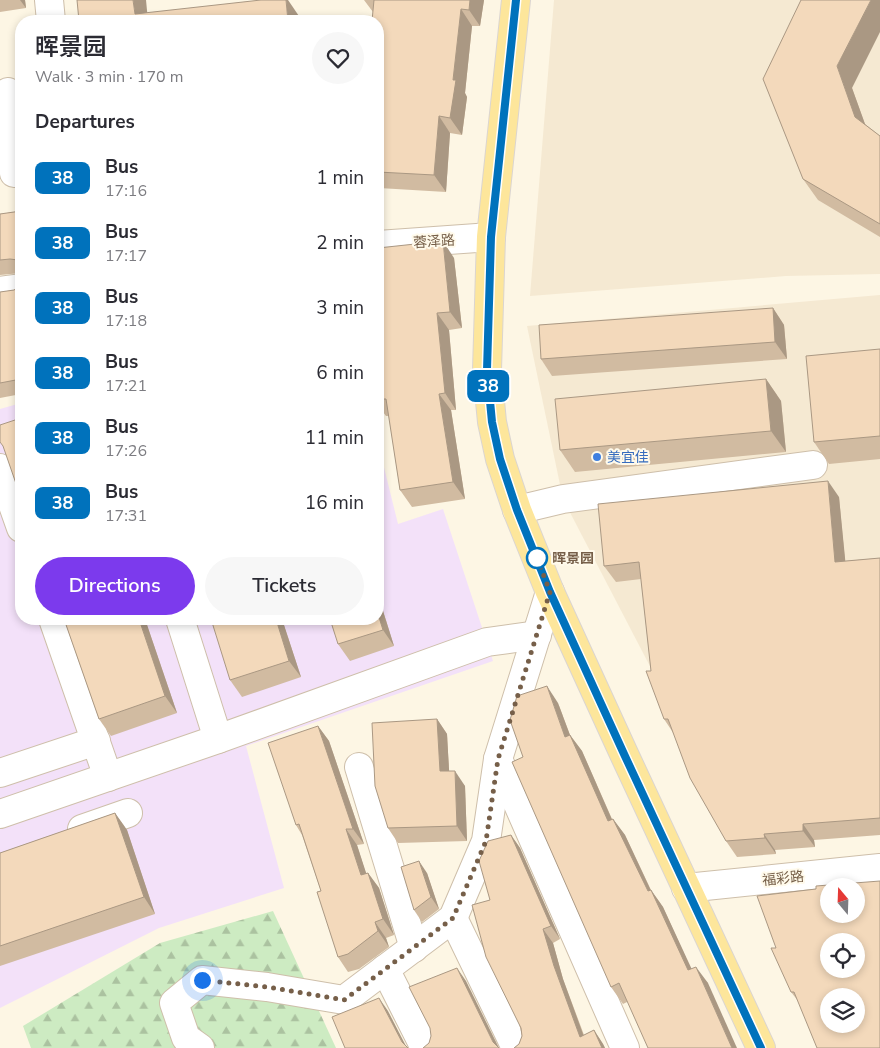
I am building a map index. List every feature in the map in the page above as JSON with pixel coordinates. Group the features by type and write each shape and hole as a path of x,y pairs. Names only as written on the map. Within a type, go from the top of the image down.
{"main road":[{"path":"516,0 491,237 487,370 492,422 498,450 517,510 550,592 761,1048"}],"street":[{"path":"49,0 50,15"},
{"path":"10,92 12,172"},
{"name":"蓉泽路","path":"384,245 491,237"},
{"path":"0,291 15,289"},
{"path":"517,510 563,499 813,465"},
{"path":"0,468 15,511"},
{"path":"200,1048 186,1038 174,1003 202,980 267,987 344,1000 453,918 486,841 498,759 550,592"},
{"path":"55,625 108,777"},
{"path":"182,625 218,739"},
{"path":"0,814 218,739 487,642 537,635"},
{"path":"0,773 96,741"},
{"path":"498,759 625,1048"},
{"path":"359,767 414,948"},
{"path":"55,838 128,813"},
{"name":"福彩路","path":"686,888 880,868"},
{"path":"453,918 516,1048"},
{"path":"385,969 425,1048"}],"shaded area":[{"path":"554,0 880,0 880,274 786,276 530,296"},
{"name":"晖景园","path":"880,295 880,651 654,674 563,499 527,326"},
{"path":"15,405 15,625 384,625 384,467 398,524 443,509 493,661 246,746 284,888 159,928 0,1008 0,409"}],"green space":[{"path":"273,911 336,1048 31,1048 23,1026 160,943"}],"building":[{"path":"77,0 133,0 135,14 261,0 286,0 287,15 78,15"},
{"path":"374,0 470,0 469,10 461,9 453,80 456,80 450,118 439,116 434,175 384,172 384,15 373,15"},
{"path":"801,0 871,0 837,66 855,117 880,136 880,224 803,179 763,79"},
{"path":"15,212 15,260 0,260 0,214"},
{"path":"443,241 450,312 437,313 445,393 439,394 453,482 400,490 386,399 384,399 384,247"},
{"path":"14,290 15,380 0,383 0,292"},
{"path":"773,308 775,342 541,359 539,325"},
{"path":"880,349 880,436 814,442 806,356"},
{"path":"766,379 771,431 560,450 555,399"},
{"path":"15,420 15,481 0,442 0,425"},
{"path":"828,481 835,562 880,558 880,818 803,824 803,831 764,834 765,838 726,841 690,778 668,719 664,719 646,671 651,671 639,562 604,566 598,504"},
{"path":"66,625 141,625 165,696 99,719"},
{"path":"213,625 278,625 289,661 230,680"},
{"path":"332,625 381,625 383,630 338,644"},
{"path":"547,686 565,737 570,735 608,821 613,819 648,891 651,890 688,970 696,967 732,1048 648,1048 619,983 611,987 512,762 523,757 510,720 517,696"},
{"path":"437,719 440,771 455,771 457,826 388,828 375,786 372,723"},
{"path":"318,726 353,829 346,829 361,875 368,873 383,919 375,922 378,931 348,954 338,957 317,892 321,891 299,824 296,825 268,743"},
{"path":"115,813 144,897 0,946 0,853"},
{"path":"511,835 551,926 543,929 554,966 580,1037 594,1030 602,1048 514,1048 519,1044 522,1036 521,1028 486,957 472,905 490,900 479,861 488,841"},
{"path":"419,861 431,897 414,910 401,867"},
{"path":"880,881 880,1048 817,1048 794,992 791,992 771,948 776,948 757,896 816,889 816,886 820,886 820,923 865,923 865,882"},
{"path":"457,968 493,1042 499,1048 423,1048 429,1043 431,1036 430,1028 409,987"},
{"path":"379,998 402,1042 408,1048 345,1048 332,1017"}],"bus line":[{"name":"38","path":"516,0 491,237 487,370 492,422 500,459 517,510 550,592 761,1048"}],"place":[{"name":"美宜佳","path":"597,457"},
{"name":"晖景园","path":"537,558"}],"route":[{"path":"202,980 267,987 344,1000 453,918 486,841 498,759 550,592 537,558"}]}
